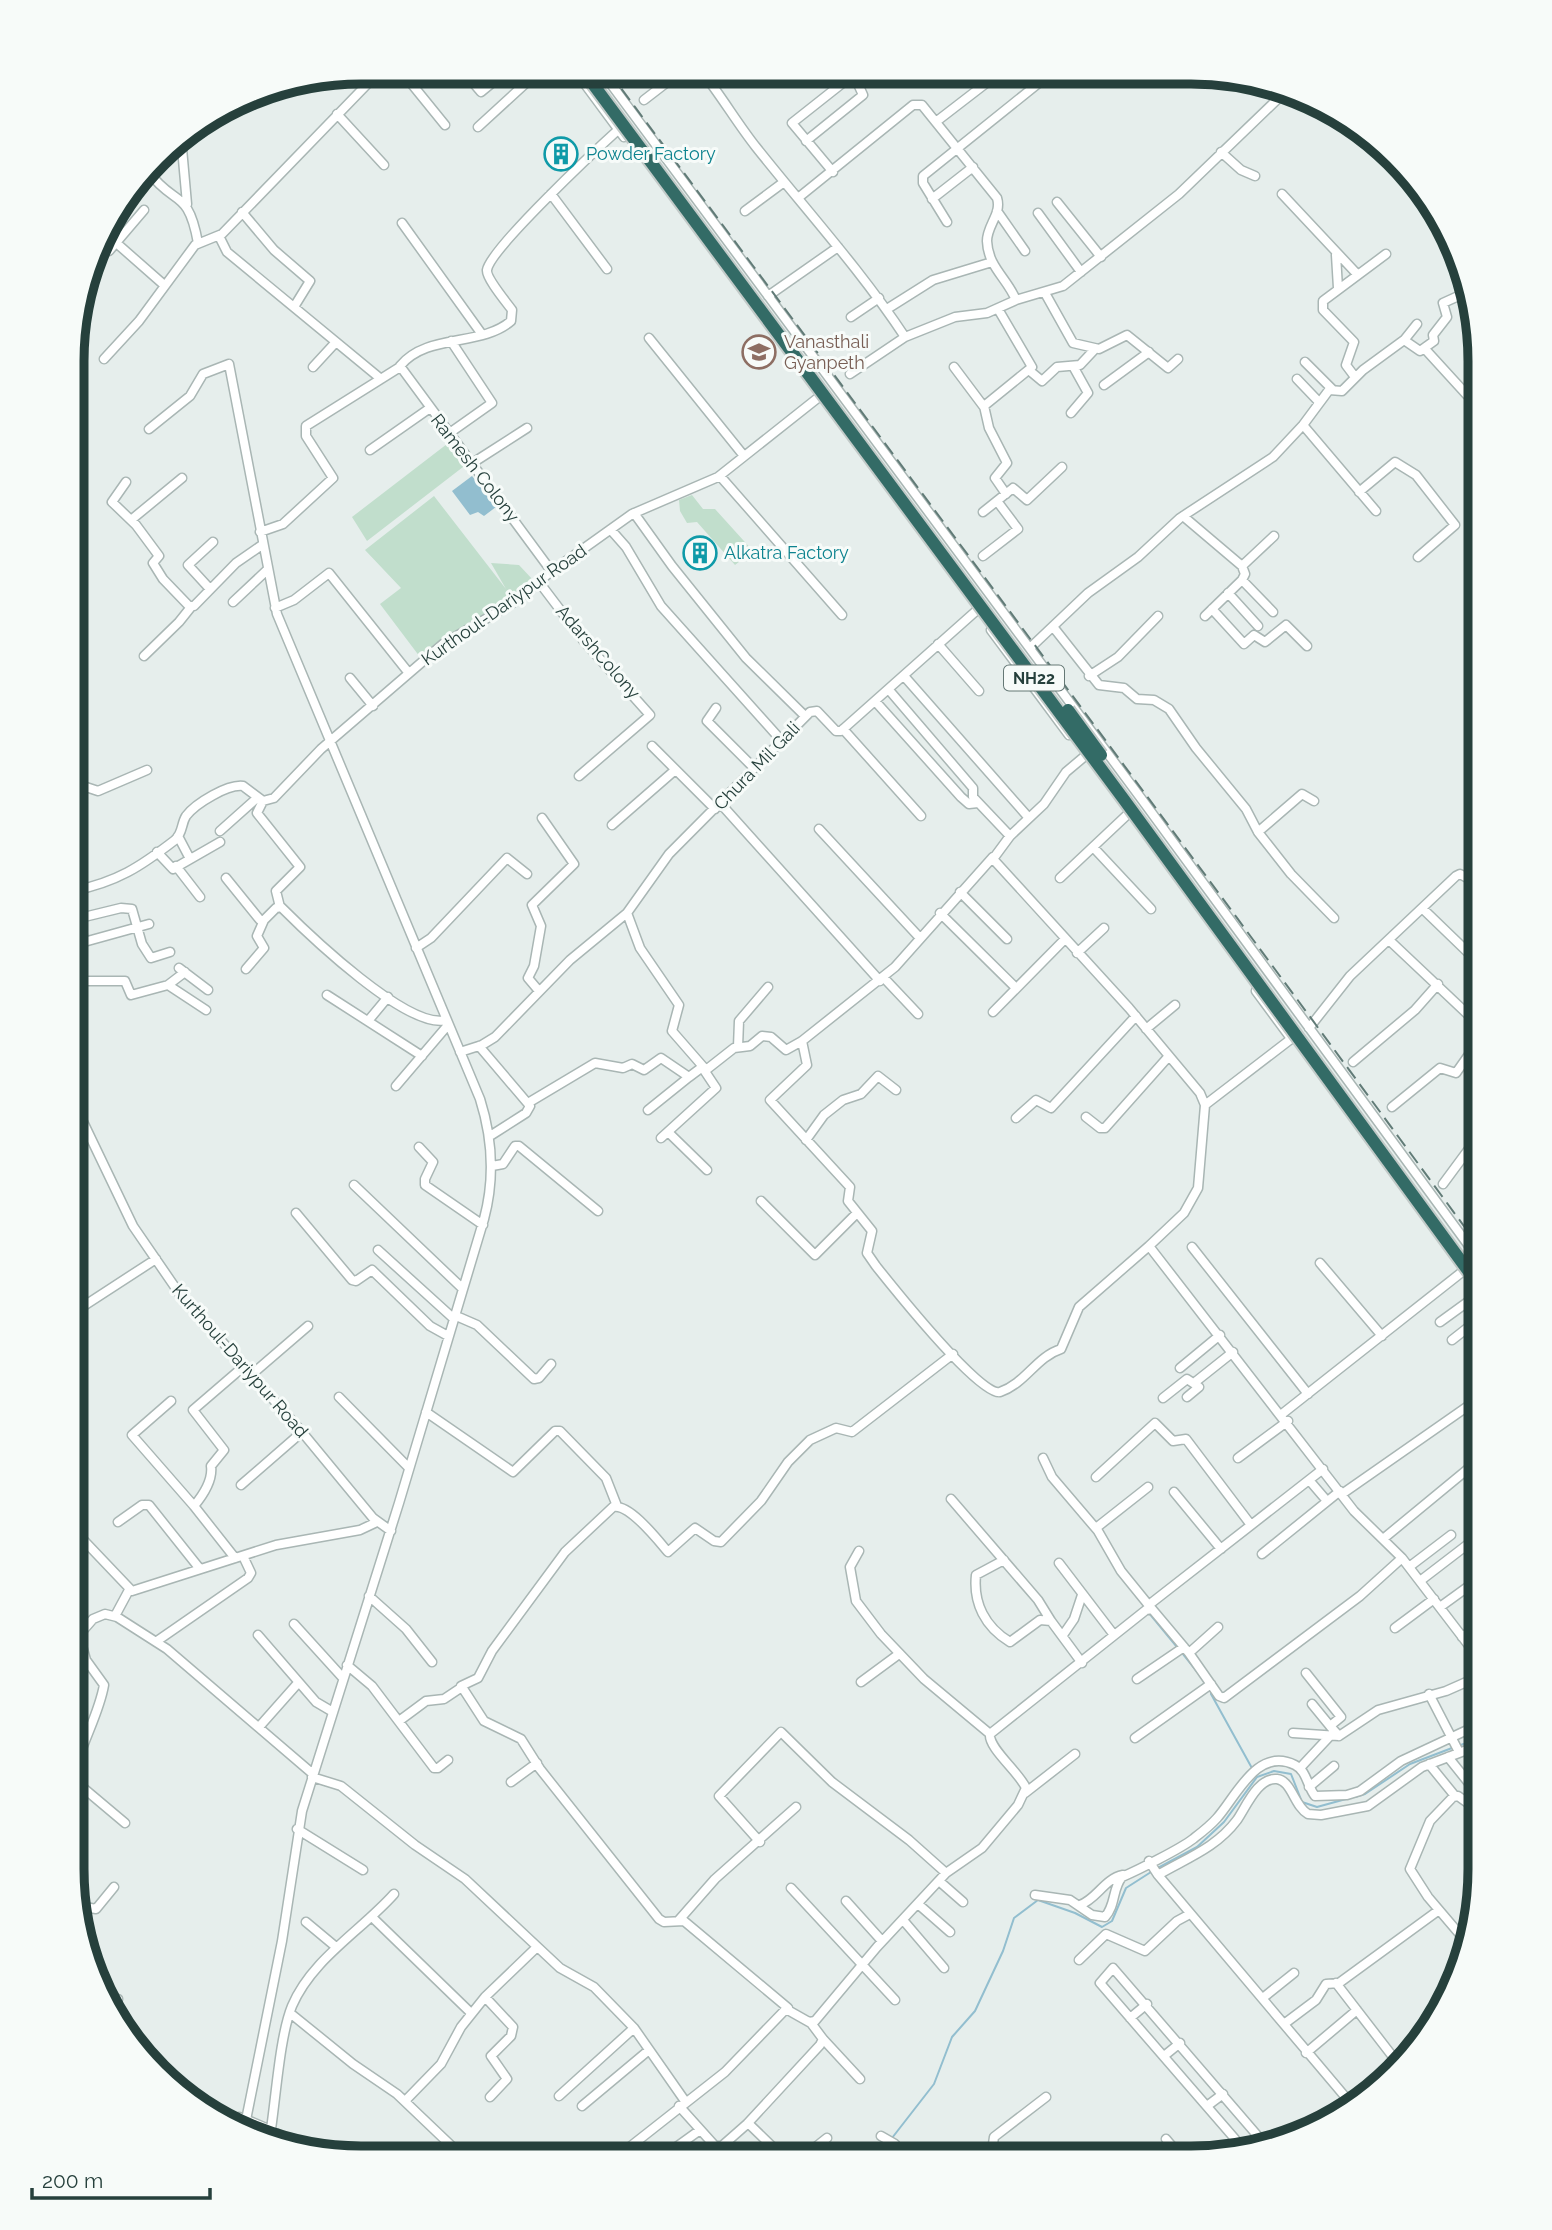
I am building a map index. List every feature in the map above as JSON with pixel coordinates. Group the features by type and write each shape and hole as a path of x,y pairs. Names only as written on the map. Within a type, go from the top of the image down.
{"highway":[{"name":"NH22","path":"593,84 1125,801 1468,1278"},
{"name":"NH22","path":"603,84 1139,806 1468,1258"}],"street":[{"path":"104,359 139,321 163,284 198,243 219,236 367,84"},
{"path":"412,84 445,125"},
{"path":"474,84 481,92 491,84"},
{"path":"478,127 525,84"},
{"path":"585,84 1128,814 1468,1279"},
{"path":"611,84 1030,648 1468,1245"},
{"path":"644,100 665,84"},
{"path":"710,84 784,182 879,298 905,337"},
{"path":"833,172 793,122 841,84"},
{"path":"806,141 863,95 858,84"},
{"path":"937,121 985,84"},
{"path":"947,222 932,199 923,176 1038,84"},
{"path":"597,101 615,90"},
{"path":"850,374 905,337 955,317 998,309 1016,300 1063,286 1169,202 1278,98"},
{"path":"798,198 913,105 922,105 997,198 998,211 987,238 997,273 1009,283 1016,300"},
{"path":"337,114 384,165"},
{"path":"260,532 283,524 333,478 306,436 306,426 426,349 499,329 513,317 512,310 487,270 510,236 619,129"},
{"path":"182,149 187,204 194,218 198,243"},
{"path":"1221,152 1241,170 1255,176"},
{"path":"932,199 973,167"},
{"path":"153,178 187,204"},
{"path":"745,211 784,182"},
{"path":"551,194 607,269"},
{"path":"1282,194 1336,255 1357,274"},
{"path":"1057,202 1101,257"},
{"path":"107,251 144,210"},
{"path":"998,211 1025,251"},
{"path":"242,212 274,250 310,281 294,307"},
{"path":"1038,213 1081,272"},
{"path":"402,223 481,333"},
{"path":"219,236 225,250 381,379"},
{"path":"112,240 163,284"},
{"path":"768,296 838,247"},
{"path":"1355,377 1346,365 1353,340 1322,305 1338,288 1387,254"},
{"path":"1336,255 1338,288"},
{"path":"887,309 933,280 992,262"},
{"path":"1045,293 1069,339 1096,349 1108,346 1125,335 1168,368 1178,359"},
{"path":"1405,339 1419,351 1425,349 1434,341 1433,335 1447,317 1439,306 1460,295"},
{"path":"851,317 879,298"},
{"path":"984,407 1030,371 1031,364 998,309"},
{"path":"1306,362 1332,389 1342,391 1355,377 1405,339 1417,324"},
{"path":"649,338 744,456"},
{"path":"451,341 492,403 451,432"},
{"path":"313,367 336,342"},
{"path":"1030,371 1040,381 1057,367 1084,363 1096,349"},
{"path":"1425,349 1467,395"},
{"path":"794,364 810,352"},
{"path":"1104,385 1149,352"},
{"path":"149,429 190,396 201,375 228,364 247,449 266,571 275,608 480,1099 490,1136 492,1166 482,1225 391,1531 346,1665 316,1777 297,1829 282,1941 249,2122"},
{"name":"Ramesh Colony","path":"401,365 552,572"},
{"path":"1071,413 1088,393 1073,366"},
{"path":"954,368 984,407 989,428 1007,463 995,478 1006,494"},
{"path":"1297,379 1319,402"},
{"path":"1030,648 1088,593 1138,557 1183,516 1261,467 1303,425 1332,389"},
{"name":"Kurthoul-Dariypur Road","path":"220,831 260,800 274,798 408,672 443,644 516,601 634,513 720,476 819,397"},
{"path":"370,450 430,408"},
{"path":"1303,425 1376,511"},
{"path":"471,464 527,428"},
{"path":"1359,492 1395,463 1418,477 1455,525 1418,557"},
{"path":"983,512 1013,488 1027,500 1062,467"},
{"path":"720,476 842,615"},
{"path":"131,520 182,478"},
{"path":"126,482 111,501 131,520 159,556 153,563 159,575 191,607"},
{"path":"983,556 1018,529 997,501"},
{"path":"634,513 672,566 746,658 805,716"},
{"path":"1183,516 1242,566 1245,574 1205,617"},
{"path":"611,530 626,547 661,606 781,740"},
{"path":"1242,566 1274,536"},
{"path":"210,589 188,565 213,542"},
{"path":"144,656 236,563 262,545"},
{"path":"233,602 266,571"},
{"path":"275,608 294,600 329,573 408,672"},
{"path":"1242,580 1273,612"},
{"name":"AdarshColony","path":"539,582 583,640 650,715 579,776"},
{"path":"965,595 981,584"},
{"path":"1228,593 1258,626"},
{"path":"1212,609 1244,644 1254,635 1265,642 1286,625 1307,646"},
{"path":"921,816 843,729 976,611"},
{"path":"1089,676 1118,657 1158,616"},
{"path":"1054,628 1089,676 1102,686 1122,688 1137,699 1154,700 1164,705 1252,818 1258,832 1294,879 1334,918"},
{"path":"939,644 979,691"},
{"path":"904,676 1029,818"},
{"path":"350,678 373,706"},
{"path":"889,690 974,790 973,797 1010,836"},
{"path":"875,701 961,797 969,804 978,803"},
{"path":"716,708 707,720 754,768"},
{"name":"Chura Mil Gali","path":"460,1052 495,1037 570,960 627,910 669,854 805,716 815,710 836,731 843,729"},
{"path":"1065,731 1082,719"},
{"path":"652,746 674,771 717,806 882,980 918,1014"},
{"path":"648,1110 689,1077 738,1047 750,1046 765,1036 786,1050 802,1041 882,980 1029,818 1066,772 1085,756"},
{"path":"84,786 98,791 147,770"},
{"path":"612,825 674,771"},
{"path":"84,889 114,882 178,836 188,813 212,797 241,785 260,800 257,813 300,867 276,891 280,906 340,962 388,998 428,1021 447,1023"},
{"path":"1258,832 1303,793 1314,801"},
{"path":"1060,878 1128,814"},
{"path":"539,991 528,978 534,966 541,926 532,905 574,866 542,818"},
{"path":"1252,818 1267,823"},
{"path":"819,829 920,938"},
{"path":"178,836 189,857"},
{"path":"157,852 169,867 176,866 220,842"},
{"path":"1093,847 1151,909"},
{"path":"802,1041 807,1065 769,1099 850,1187 849,1193 857,1213 872,1231 867,1250 870,1258 966,1371 991,1392 998,1393 1011,1387 1047,1354 1061,1349 1079,1307 1184,1213 1198,1188 1205,1105 1200,1093 1136,1016 993,857"},
{"path":"416,948 431,938 507,858 527,874"},
{"path":"176,866 200,897"},
{"path":"1309,1028 1350,976 1457,875 1468,879"},
{"path":"226,878 258,918 264,920"},
{"path":"960,892 1007,939"},
{"path":"246,970 264,948 257,936 264,920 280,906"},
{"path":"84,917 131,908 142,944 151,958 170,952"},
{"path":"1423,909 1468,952"},
{"path":"627,910 640,948 679,1005 672,1031 716,1088 665,1135 707,1170"},
{"path":"940,913 1016,988"},
{"path":"84,941 149,924"},
{"path":"1077,953 1104,928"},
{"path":"993,1012 1065,939"},
{"path":"1389,940 1468,1014"},
{"path":"84,981 125,981 131,995 168,985 182,970 208,990"},
{"path":"1353,1062 1415,1010 1438,984"},
{"path":"168,985 206,1010"},
{"path":"738,1047 739,1021 768,986"},
{"path":"327,995 422,1056"},
{"path":"368,1021 388,998"},
{"path":"1146,1029 1175,1005"},
{"path":"1016,1118 1036,1100 1051,1108 1136,1016"},
{"path":"396,1086 447,1023"},
{"path":"1205,1105 1291,1039"},
{"path":"479,1046 528,1102 528,1111 490,1136"},
{"path":"1309,1063 1326,1051"},
{"path":"1086,1116 1100,1128 1105,1128 1169,1056"},
{"path":"1392,1107 1440,1068 1456,1073 1468,1056"},
{"path":"528,1102 595,1063 623,1068 632,1064 644,1070 661,1058 689,1077"},
{"path":"806,1140 824,1115 843,1100 861,1094 878,1076 896,1090"},
{"name":"Kurthoul-Dariypur Road","path":"84,1124 133,1226 185,1302 302,1432 377,1522 391,1531"},
{"path":"492,1166 504,1164 515,1146 519,1146 598,1211"},
{"path":"419,1147 433,1162 425,1185 482,1225"},
{"path":"1443,1184 1468,1150"},
{"path":"354,1185 462,1288"},
{"path":"761,1201 816,1255 857,1213"},
{"path":"296,1213 352,1280 356,1281 373,1270 430,1326 448,1336"},
{"path":"1149,1246 1341,1493 1402,1558 1468,1644"},
{"path":"1192,1247 1308,1394"},
{"path":"378,1250 454,1316 473,1322 534,1379 539,1378 551,1364"},
{"path":"84,1306 156,1259"},
{"path":"1320,1263 1382,1336"},
{"path":"1238,1458 1285,1418 1308,1394 1462,1272"},
{"path":"1440,1322 1468,1301"},
{"path":"251,1375 309,1326"},
{"path":"1452,1340 1468,1327"},
{"path":"1180,1368 1220,1335"},
{"path":"1194,1383 1233,1352"},
{"path":"426,1412 513,1472 558,1430 606,1478 617,1506 630,1512 668,1552 695,1528 713,1541 721,1542 761,1501 788,1462 810,1440 836,1428 852,1432 953,1354"},
{"path":"194,1506 205,1492 213,1475 211,1466 223,1450 193,1410 243,1367"},
{"path":"1163,1398 1186,1379 1199,1388 1186,1398"},
{"path":"339,1397 409,1468"},
{"path":"157,1641 248,1578 251,1573 132,1435 171,1401"},
{"path":"1262,1554 1327,1501 1468,1407"},
{"path":"1096,1477 1155,1423 1173,1441 1186,1439 1251,1525"},
{"path":"241,1485 302,1432"},
{"path":"1043,1458 1052,1477 1096,1528 1121,1571 1149,1608 1186,1650 1219,1696 1225,1698 1360,1596 1402,1558"},
{"path":"1025,1793 1020,1777 989,1740 990,1734 1323,1469"},
{"path":"1382,1539 1468,1469"},
{"path":"1309,1480 1327,1501"},
{"path":"1096,1528 1148,1487"},
{"path":"1174,1492 1221,1549"},
{"path":"951,1499 1038,1600 1082,1663"},
{"path":"118,1522 142,1505 149,1505 200,1569"},
{"path":"399,1721 426,1701 444,1699 461,1686 478,1678 492,1651 568,1549 617,1506"},
{"path":"115,1616 129,1590 291,1542 360,1530 377,1522"},
{"path":"1409,1567 1451,1535"},
{"path":"84,1539 101,1555 129,1590"},
{"path":"1420,1581 1468,1544"},
{"path":"859,1551 850,1566 853,1596 899,1654 990,1734"},
{"path":"1004,1560 976,1575 975,1600 982,1614 1010,1642 1040,1620 1051,1621"},
{"path":"1059,1563 1114,1635"},
{"path":"1440,1607 1468,1587"},
{"path":"1063,1634 1074,1619 1082,1595"},
{"path":"369,1596 406,1629 432,1662"},
{"path":"1395,1628 1434,1599"},
{"path":"84,1630 97,1616 115,1616 157,1641 316,1777 341,1786 415,1845 472,1884 565,1972 594,1987 634,2028 700,2130 717,2146"},
{"path":"294,1624 343,1678"},
{"path":"1137,1679 1219,1627"},
{"path":"1462,1637 1468,1633"},
{"path":"258,1635 319,1706 332,1712"},
{"path":"84,1653 103,1685 100,1709 84,1746"},
{"path":"861,1682 899,1654"},
{"path":"346,1665 365,1678 435,1769 448,1760"},
{"path":"1306,1673 1341,1717 1330,1726"},
{"path":"1300,1768 1334,1736 1378,1710 1446,1691 1468,1681"},
{"path":"259,1727 298,1683"},
{"path":"1135,1738 1211,1684"},
{"path":"461,1686 473,1699 484,1721 521,1739 659,1919 664,1922 686,1922 788,2008 811,2023 860,2079"},
{"path":"1429,1694 1459,1752"},
{"path":"1312,1704 1330,1726 1334,1736"},
{"path":"1035,1895 1056,1896 1080,1905 1092,1915 1105,1917 1112,1906 1117,1883 1126,1875 1186,1844 1206,1829 1254,1770 1292,1763 1300,1768 1309,1787 1318,1797 1355,1793 1401,1761 1468,1729"},
{"path":"760,1842 719,1796 781,1732 832,1782 909,1840 946,1873"},
{"path":"1293,1733 1334,1736"},
{"path":"1277,1764 1279,1778 1287,1785 1301,1809 1321,1815 1364,1808 1402,1779 1429,1764 1468,1749"},
{"path":"811,2023 946,1873 982,1848 1025,1793 1075,1754"},
{"path":"1448,1756 1468,1782"},
{"path":"511,1782 537,1763"},
{"path":"1429,1764 1455,1796 1468,1804"},
{"path":"1309,1787 1334,1766"},
{"path":"1157,1874 1186,1863 1209,1847 1236,1821 1262,1784 1279,1778"},
{"path":"84,1789 125,1823"},
{"path":"1455,1796 1430,1821 1410,1869 1460,1935"},
{"path":"679,1920 715,1879 760,1842 796,1807"},
{"path":"297,1829 363,1870"},
{"path":"1150,1863 1346,2098"},
{"path":"1080,1905 1089,1901 1115,1877 1126,1875"},
{"path":"939,1881 963,1902"},
{"path":"86,1907 96,1909 114,1887"},
{"path":"791,1888 895,2000"},
{"path":"271,2129 290,2013 306,1985 336,1947 373,1918 394,1894"},
{"path":"846,1901 883,1941"},
{"path":"918,1904 950,1932"},
{"path":"1284,2024 1316,2000 1326,1984 1336,1983 1439,1910"},
{"path":"1079,1960 1106,1934 1145,1951 1177,1920 1190,1914"},
{"path":"373,1918 471,2013"},
{"path":"903,1920 944,1968"},
{"path":"306,1922 336,1947"},
{"path":"405,2101 441,2064 471,2013 537,1947"},
{"path":"1238,2142 1100,1983 1113,1968 1147,2004 1260,2138"},
{"path":"1264,1997 1294,1973"},
{"path":"1336,1983 1394,2058"},
{"path":"485,1997 513,2027 511,2036 491,2056 508,2079 490,2097"},
{"path":"1130,2018 1147,2004"},
{"path":"630,2146 725,2072 788,2008"},
{"path":"1306,2053 1357,2010"},
{"path":"290,2013 405,2101 451,2146"},
{"path":"559,2096 634,2028"},
{"path":"719,2146 748,2123 823,2039"},
{"path":"1164,2056 1180,2043"},
{"path":"582,2106 649,2050"},
{"path":"1195,2092 1210,2079"},
{"path":"1208,2106 1223,2094"},
{"path":"995,2146 994,2137 1046,2097"},
{"path":"748,2123 772,2146"},
{"path":"253,2124 276,2132"},
{"path":"1240,2142 1251,2127"},
{"path":"678,2146 700,2130"},
{"path":"883,2137 894,2143 893,2146"},
{"path":"817,2146 827,2138"},
{"path":"1166,2139 1172,2146"}],"green space":[{"path":"447,444 463,467 367,541 352,517"},
{"path":"692,495 703,509 715,509 753,551 735,565 697,522 687,523 680,511 679,500"},
{"path":"434,496 506,589 491,563 519,565 534,581 423,661 380,604 401,588 365,550"}],"water":[{"path":"472,476 496,507 484,516 478,512 470,515 452,491"}],"waterway":[{"path":"1149,1613 1177,1647"},
{"path":"1182,1653 1198,1673"},
{"path":"1211,1694 1253,1770"},
{"path":"1458,1746 1468,1742"},
{"path":"1355,1797 1365,1794 1410,1764 1452,1748"},
{"path":"1156,1869 1197,1847 1224,1822 1257,1777 1274,1771 1291,1774 1302,1802 1317,1807 1346,1799"},
{"path":"892,2138 934,2084 952,2037 975,2011 1003,1951 1014,1918 1038,1900 1075,1913 1102,1927 1112,1921 1126,1888 1151,1872"}],"railway":[{"path":"618,84 1468,1232"}],"place":[{"name":"Powder Factory","path":"561,154"},
{"name":"Vanasthali Gyanpeth","path":"759,352"},
{"name":"Alkatra Factory","path":"700,553"}]}
